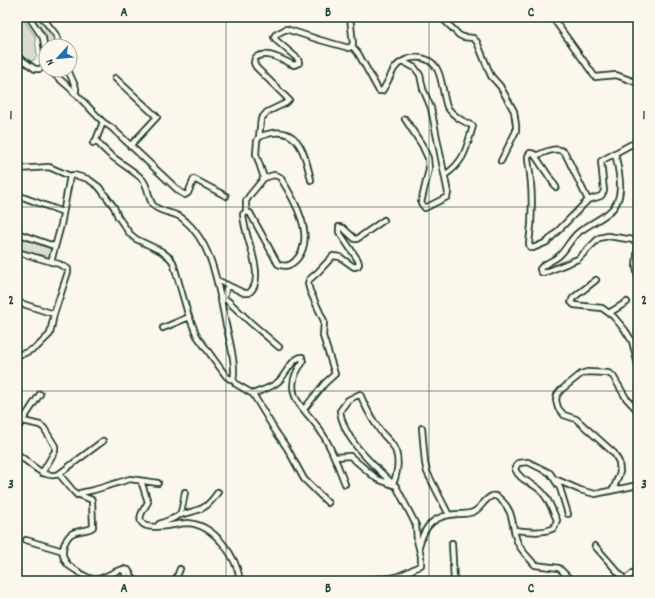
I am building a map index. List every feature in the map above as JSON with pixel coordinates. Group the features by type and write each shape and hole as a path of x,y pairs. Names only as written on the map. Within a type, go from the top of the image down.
{"street":[{"path":"29,17 43,38"},
{"path":"42,17 57,38"},
{"path":"350,17 353,41 352,46 358,53 379,92 382,91 395,69 404,62 413,58 428,60 438,70 446,103 451,112 460,120 473,126 461,160 455,168 445,175"},
{"path":"441,17 459,35 473,38 491,76 500,86 514,111 516,131 501,161"},
{"path":"552,17 595,77 616,75 638,83"},
{"path":"264,178 256,154 261,119 267,112 286,104 289,100 256,67 254,63 255,58 265,55 277,57 294,65 297,64 299,61 298,58 274,37 285,29 290,29 344,47 349,48 352,46"},
{"path":"17,56 35,69 38,69"},
{"path":"404,62 415,68 420,75 423,89 431,108 448,193 447,197 425,208 421,203 429,169 428,158 422,145 405,119"},
{"path":"57,78 103,122 106,123 183,194 188,193 194,179 226,196"},
{"path":"72,78 76,88 74,93"},
{"path":"115,78 157,117 130,146"},
{"path":"103,122 94,141 141,177 148,187 154,207 180,217 192,228 208,253 222,298 234,368 232,379"},
{"path":"259,137 267,134 280,133 294,138 304,151 311,180"},
{"path":"556,187 534,154 530,153 528,156 532,186 532,209 530,247 533,248 547,242 588,200 601,196 604,191 602,161 637,142 638,152"},
{"path":"535,156 557,149 565,153 588,200"},
{"path":"615,153 621,186 618,200 610,212 580,231 561,254 554,260 542,266 540,269 541,272 544,273 571,262 578,258 599,238 608,236 634,240 638,245 636,267 638,277"},
{"path":"17,180 18,169 49,167 70,176 74,175 94,183 114,207 118,217 130,234 136,239 161,251 170,258 173,262 189,317 197,336 226,376 253,394 287,448 304,479 328,503"},
{"path":"217,280 246,293 250,292 256,282 255,267 244,214 246,212 246,201 264,178 274,175 280,177 299,212 305,240 302,253 292,264 283,266 278,264 250,213 246,212"},
{"path":"51,262 54,246 61,225 70,176"},
{"path":"17,195 63,212"},
{"path":"304,410 325,383 335,374 323,336 324,321 310,291 308,284 309,280 334,256 340,257 354,266 358,266 358,260 339,231 339,227 343,228 355,239 357,239 384,220"},
{"path":"17,233 54,246"},
{"path":"17,252 51,262 68,269 54,314 50,334 44,341 25,353 17,355"},
{"path":"596,280 573,298 571,302 574,305 602,308 609,313 625,330 632,341 638,365"},
{"path":"222,298 227,285"},
{"path":"222,298 280,347"},
{"path":"17,302 54,314"},
{"path":"609,313 627,302"},
{"path":"163,328 189,317"},
{"path":"253,394 278,382 297,358 302,357 303,362 298,369 293,382 295,396 318,427 335,457 345,484"},
{"path":"613,490 620,472 619,462 614,453 576,419 564,415 558,408 556,400 557,395 581,374 587,372 608,373 613,376 626,398 638,411"},
{"path":"17,429 40,394"},
{"path":"364,581 371,578 381,580 393,578 416,568 421,564 422,556 416,525 399,489 393,484 358,449 341,420 340,411 348,400 360,394 368,412 380,430 393,445 397,456 398,474 393,484"},
{"path":"23,421 44,428 55,446 55,451 42,473"},
{"path":"422,428 427,472 449,515"},
{"path":"17,454 42,473 51,476 59,474 103,441"},
{"path":"335,457 350,456 377,479 393,484"},
{"path":"514,530 548,531 554,528 557,520 547,498 539,489 525,481 516,473 515,469 518,462 528,462 550,473 560,488 568,514"},
{"path":"59,474 71,490 77,495 92,500 93,527 71,535 66,541 63,551 66,564 93,579 99,579 122,568 128,570 135,581"},
{"path":"77,495 130,479 158,483"},
{"path":"555,479 580,490 596,494 638,485"},
{"path":"141,481 148,502 141,516 141,522 146,526 172,526 188,523 207,529 223,543 238,570 240,581"},
{"path":"180,515 186,492"},
{"path":"158,526 178,518 180,515 209,505 218,492"},
{"path":"419,546 421,537 429,524 439,518 449,515 474,512 486,500 492,496 496,496 510,511 517,542 536,565 559,568 572,581"},
{"path":"26,540 63,551"},
{"path":"452,543 454,581"},
{"path":"595,546 624,580 638,569"},
{"path":"122,568 128,581"},
{"path":"175,581 180,569"},
{"path":"371,578 377,581"}],"shaded area":[{"path":"17,17 22,17 35,36 37,56 34,60 30,61 17,53"},
{"path":"33,17 38,17 54,38 44,38"},
{"path":"17,237 51,249 51,256 49,258 17,248"}]}
